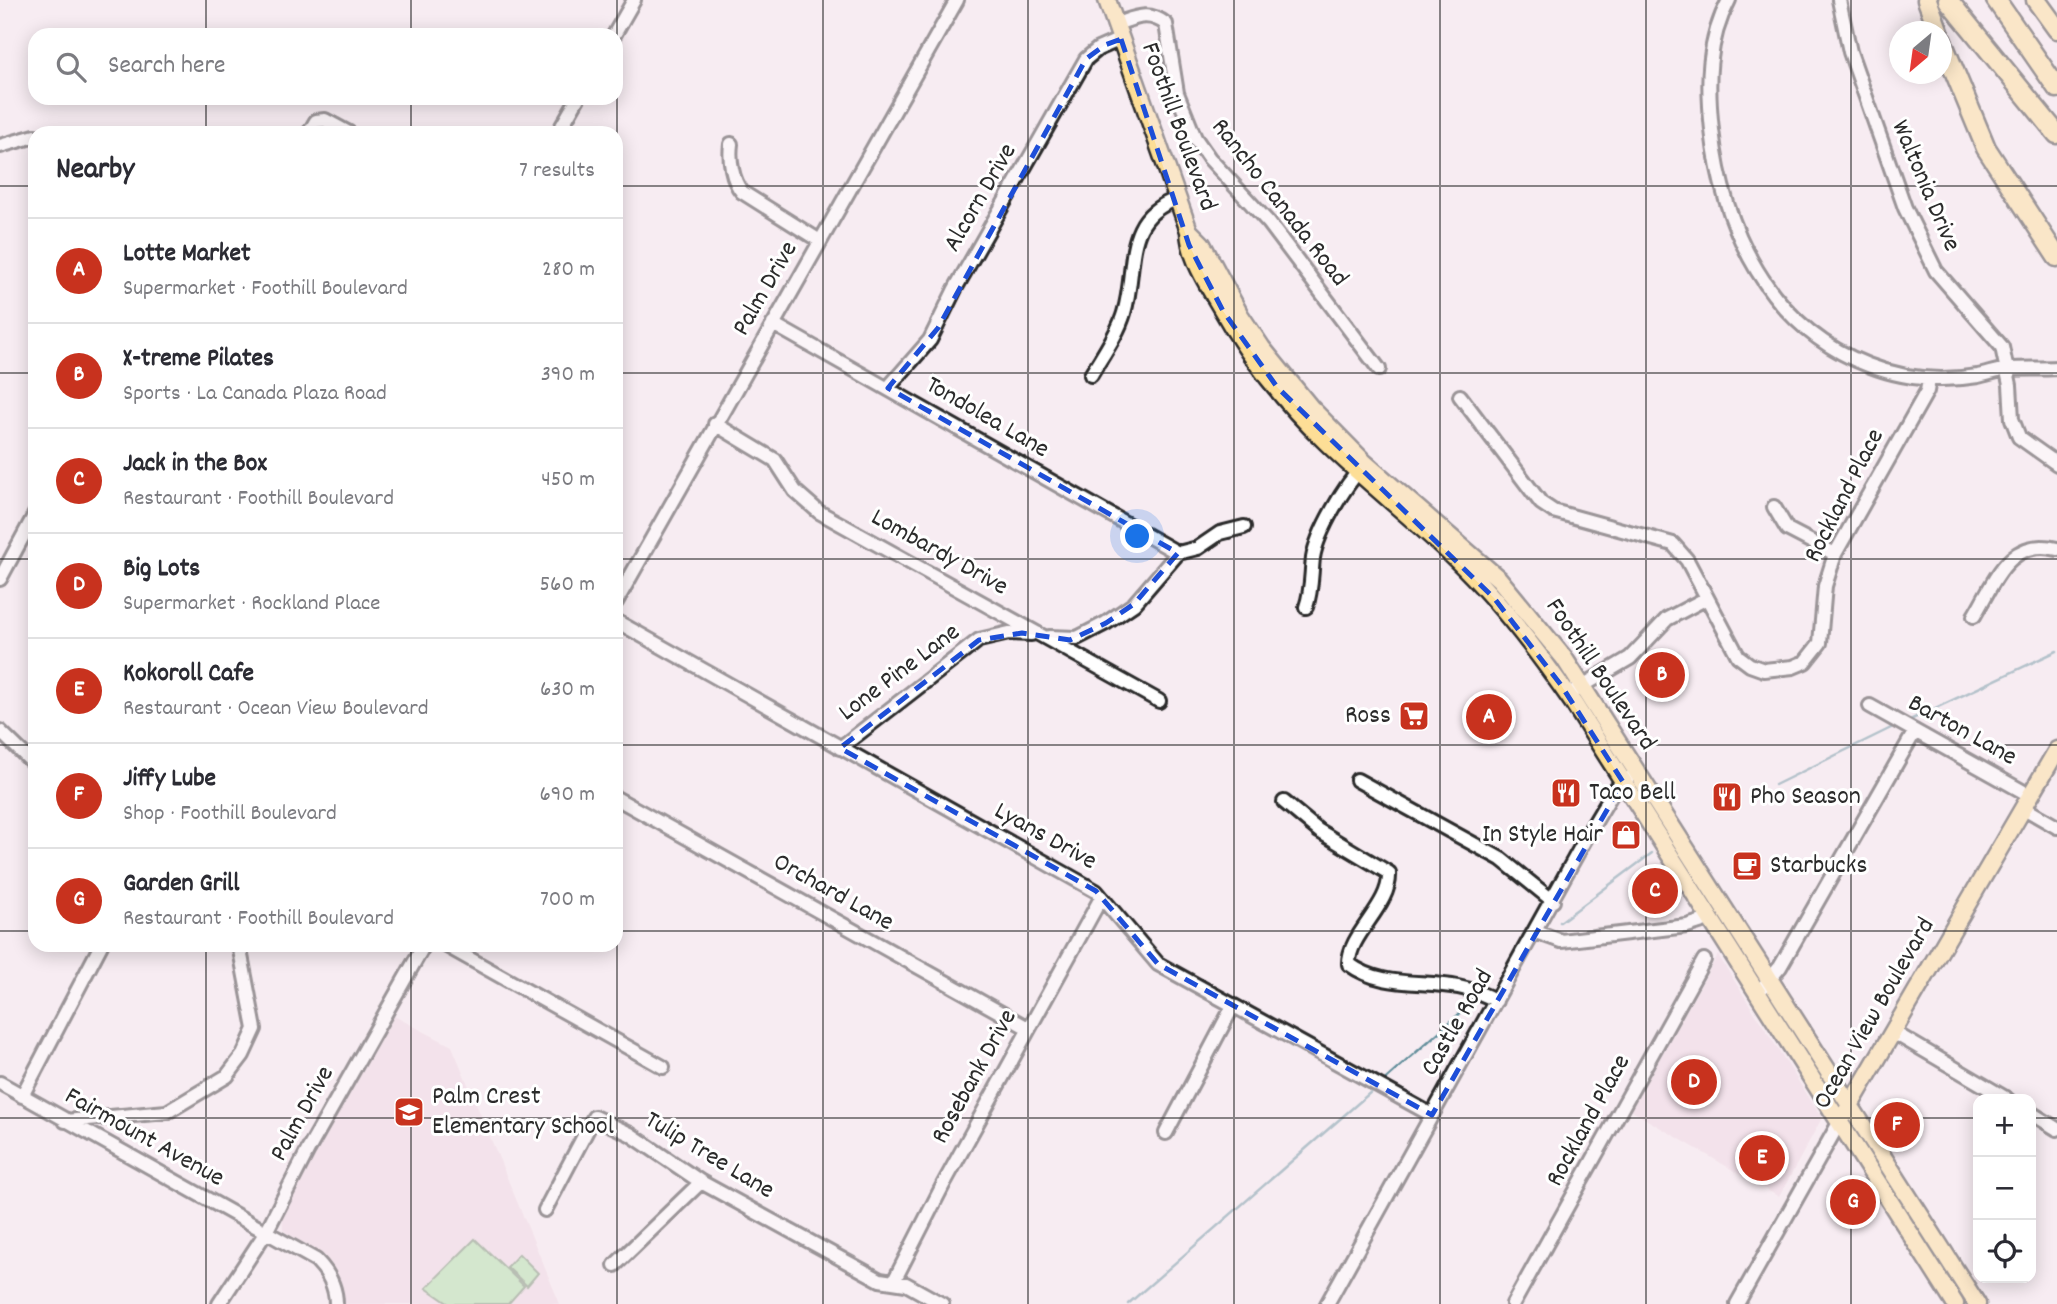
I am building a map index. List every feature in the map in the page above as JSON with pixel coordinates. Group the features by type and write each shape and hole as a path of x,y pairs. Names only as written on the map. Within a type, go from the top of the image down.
{"highway":[{"path":"1927,0 1935,21"},
{"path":"1948,0 2057,134"},
{"path":"1996,0 2057,88"},
{"path":"2036,0 2057,29"},
{"path":"1952,68 1970,115 2001,174 2057,257"}],"main road":[{"name":"Foothill Boulevard","path":"1107,0 1189,231 1189,245 1202,274 1240,337 1300,415 1519,600 1582,685 1977,1304"},
{"name":"Foothill Boulevard","path":"1437,533 1494,598 1567,695 1955,1304"},
{"name":"Ocean View Boulevard","path":"1839,1123 2057,750"}],"street":[{"path":"618,28 634,0"},
{"name":"Palm Drive","path":"623,588 957,0"},
{"path":"1729,0 1716,30 1708,94 1716,166 1729,210 1751,264 1766,287 1809,332 1868,366 1929,380 2006,369 2057,368"},
{"name":"Waltonia Drive","path":"1839,0 1850,52 1905,208 1936,271 2002,347 2015,429 2030,448 2057,464"},
{"name":"Rancho Canada Road","path":"1118,32 1144,15 1158,18 1166,24 1177,93 1195,138 1209,158 1269,223 1379,369"},
{"name":"Alcorn Drive","path":"888,388 937,328 956,289 1086,59 1118,32"},
{"path":"562,126 574,105"},
{"path":"313,126 316,121 325,120 336,126"},
{"path":"0,146 28,138"},
{"path":"731,144 736,185 742,192 820,241"},
{"path":"1091,375 1124,313 1136,239 1146,216 1159,205 1177,199"},
{"name":"Tondolea Lane","path":"773,324 1178,553"},
{"name":"Rockland Place","path":"1460,396 1541,503 1570,517 1656,537 1673,544 1687,560 1732,649 1745,662 1773,671 1805,662 1820,643 1825,586 1835,554 1927,391 1929,380"},
{"name":"Lombardy Drive","path":"715,424 775,460 795,491 819,512 1159,701"},
{"path":"1306,607 1319,540 1361,467"},
{"path":"1774,507 1787,529 1835,554"},
{"path":"0,579 28,527"},
{"name":"Lone Pine Lane","path":"840,748 979,640 1009,633 1070,640 1106,623 1134,604 1178,553 1198,548 1220,533 1244,527"},
{"path":"1974,616 2007,563 2017,553 2029,546 2057,549"},
{"path":"1567,695 1630,658 1670,617 1705,598"},
{"name":"Lyans Drive","path":"623,625 1096,891 1158,964 1432,1115"},
{"name":"Barton Lane","path":"1870,706 2028,802 2057,827"},
{"path":"1,730 28,758"},
{"path":"1757,995 1771,980 1915,731"},
{"name":"Castle Road","path":"1327,1304 1609,798 1636,771"},
{"path":"1357,780 1501,859 1553,901"},
{"name":"Orchard Lane","path":"623,802 1028,1028"},
{"path":"1284,802 1319,831 1389,873 1386,892 1352,951 1349,964 1382,980 1468,987 1496,1001"},
{"name":"Rosebank Drive","path":"894,1281 1028,1028 1101,898"},
{"path":"1536,932 1561,942 1687,926 1709,919"},
{"path":"22,1096 97,952"},
{"path":"65,1121 167,1112 227,1076 243,1055 255,1029 240,952"},
{"name":"Palm Drive","path":"219,1304 266,1232 308,1150 420,952"},
{"path":"458,952 663,1067"},
{"name":"Rockland Place","path":"1513,1304 1704,960"},
{"path":"1166,1132 1233,1006"},
{"path":"1893,1032 1998,1094"},
{"name":"Fairmount Avenue","path":"0,1083 316,1260 325,1269 336,1294 336,1304"},
{"name":"Tulip Tree Lane","path":"545,1210 594,1116 630,1134 701,1182 880,1280 894,1281 942,1304"},
{"path":"2036,1116 2057,1129"},
{"name":"Ocean View Boulevard","path":"1737,1304 1839,1123"},
{"path":"615,1265 701,1182"}],"highlighted area":[{"path":"1121,39 1189,245 1223,311 1277,387 1494,598 1561,685 1623,782 1432,1115 1158,964 1096,891 840,748 979,640 1022,633 1070,640 1106,623 1134,604 1178,553 888,388 938,328 1086,59 1105,45"}],"shaded area":[{"path":"1718,955 1822,1118 1779,1197 1630,1110"},
{"name":"Palm Crest Elementary School","path":"394,1016 452,1046 560,1304 342,1304 338,1275 329,1261 283,1230 282,1213"}],"green space":[{"path":"475,1239 524,1286 508,1304 449,1304 426,1288"},
{"path":"519,1254 538,1273 527,1286 507,1267"}],"waterway":[{"path":"1910,720 2057,651"},
{"path":"1775,785 1891,728"},
{"path":"1560,922 1652,853"},
{"path":"1385,1080 1475,1000"},
{"path":"1128,1304 1372,1091"}],"place":[{"name":"X-treme Pilates","path":"1662,675"},
{"name":"Ross","path":"1414,716"},
{"name":"Lotte Market","path":"1489,717"},
{"name":"Taco Bell","path":"1566,793"},
{"name":"Pho Season","path":"1727,797"},
{"name":"In Style Hair","path":"1626,835"},
{"name":"Starbucks","path":"1747,866"},
{"name":"Jack in the Box","path":"1655,891"},
{"name":"Big Lots","path":"1694,1082"},
{"name":"Palm Crest Elementary School","path":"409,1112"},
{"name":"Jiffy Lube","path":"1897,1125"},
{"name":"Kokoroll Cafe","path":"1762,1158"},
{"name":"Garden Grill","path":"1853,1202"}]}
